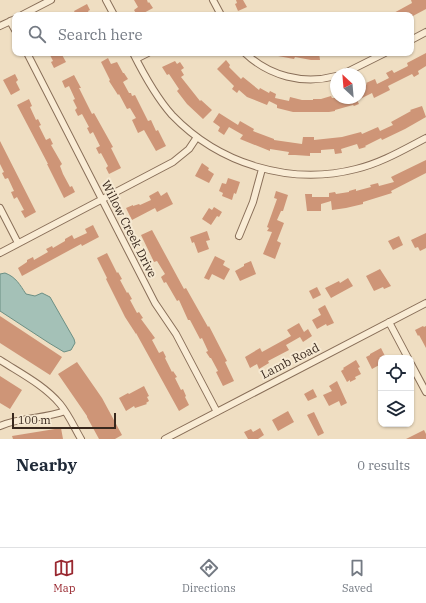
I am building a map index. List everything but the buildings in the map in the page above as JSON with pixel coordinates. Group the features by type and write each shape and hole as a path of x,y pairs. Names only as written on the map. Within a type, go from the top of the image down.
{"street":[{"path":"28,12 51,0"},
{"path":"106,0 112,12"},
{"path":"213,0 219,12"},
{"path":"0,26 12,20"},
{"path":"414,38 426,32"},
{"name":"Willow Creek Drive","path":"29,56 155,303 174,330 217,412"},
{"path":"135,56 148,82 164,105 197,137 230,157 262,169 281,173 304,175 329,174 348,171 387,159 426,138"},
{"path":"248,56 264,68 285,77 312,80 330,77"},
{"path":"355,68 379,56"},
{"path":"0,253 173,162 189,149 197,137"},
{"path":"239,236 253,202 262,169"},
{"path":"0,208 18,243"},
{"name":"Lamb Road","path":"165,439 426,303"},
{"path":"390,322 406,355"},
{"path":"0,360 42,387 57,401 65,411 81,439"},
{"path":"414,370 426,392"},
{"path":"0,426 12,422 54,415 65,411"}],"water":[{"path":"5,273 20,284 26,294 35,296 42,293 50,297 74,339 75,343 71,350 64,352 0,311 0,274"}]}
